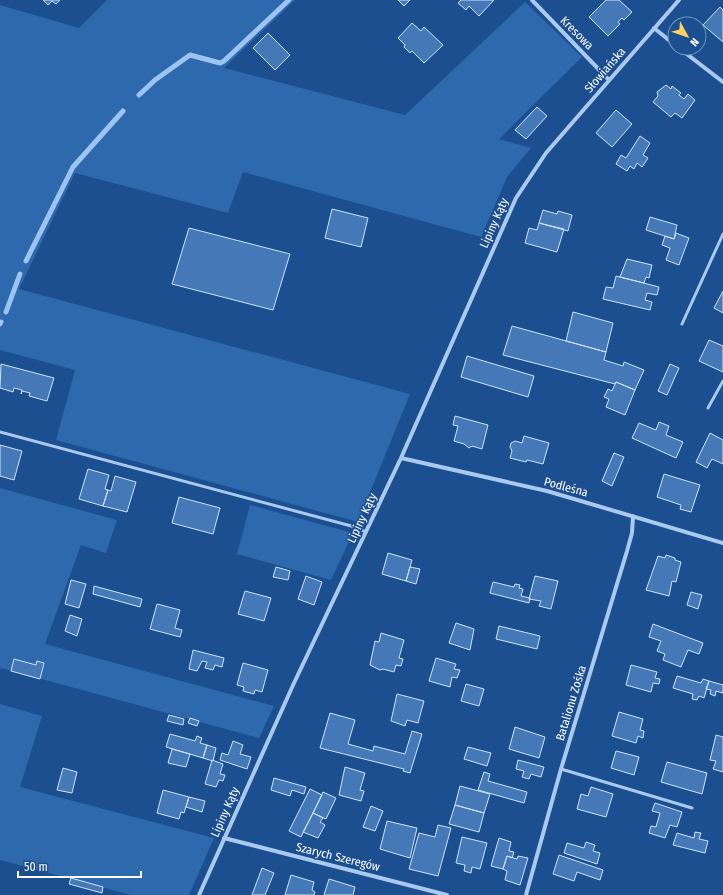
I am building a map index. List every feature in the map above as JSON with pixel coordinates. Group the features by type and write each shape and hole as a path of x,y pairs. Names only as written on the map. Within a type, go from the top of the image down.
{"street":[{"name":"Kresowa","path":"532,0 609,80"},
{"name":"Słowiańska","path":"546,153 679,0"},
{"path":"654,28 667,39"},
{"path":"689,56 723,82"},
{"name":"Lipiny Kąty","path":"199,895 294,683 401,458 516,198 546,153"},
{"name":"Podleśna","path":"401,458 547,491 723,543"},
{"name":"Batalionu Zośka","path":"526,895 561,769 627,551 632,533 633,516"},
{"name":"Szarych Szeregów","path":"224,838 447,895"}],"lane":[{"path":"682,324 723,234"},
{"path":"708,408 723,381"},
{"path":"0,432 355,527 366,532"},
{"path":"561,769 692,808"}],"shaded area":[{"path":"107,0 295,0 224,68 405,115 525,2 582,57 499,139 531,148 507,177 481,237 243,172 228,213 75,173 19,289 410,394 358,522 56,440 75,370 0,350 0,5 79,28"},
{"path":"0,488 117,520 106,553 81,545 45,644 274,706 259,738 1,668 0,670"},
{"path":"250,505 353,533 331,580 237,554"},
{"path":"0,704 42,716 20,787 214,838 189,895 131,895 0,860"}],"building":[{"path":"43,0 60,0 56,4 52,1 48,5"},
{"path":"398,0 410,0 404,6"},
{"path":"461,0 494,0 479,16 469,6 466,10 458,3"},
{"path":"606,0 619,0 632,12 624,20 622,18 618,22 620,24 608,36 589,17"},
{"path":"720,7 723,10 723,42 707,28 707,21"},
{"path":"412,23 421,31 424,27 443,45 424,63 412,51 410,53 398,38"},
{"path":"268,33 290,55 275,70 253,48"},
{"path":"666,85 671,89 672,86 681,93 679,95 684,99 688,94 695,100 682,118 675,113 671,117 653,102 658,96 657,92"},
{"path":"537,107 547,116 526,139 515,130"},
{"path":"616,110 632,124 612,147 596,133"},
{"path":"640,136 650,143 643,155 648,158 642,167 637,163 634,169 630,166 627,171 616,164 621,155 626,158"},
{"path":"332,209 368,218 361,247 325,238"},
{"path":"543,210 557,214 558,211 572,215 568,231 539,223"},
{"path":"650,217 677,225 674,239 646,230"},
{"path":"539,223 564,229 557,252 525,243 529,228 537,230"},
{"path":"189,228 290,254 273,310 172,284"},
{"path":"676,233 689,238 679,265 666,260 670,248 662,245 665,236 674,239"},
{"path":"627,259 652,265 649,278 646,277 644,283 620,277"},
{"path":"616,276 659,287 657,295 647,293 645,300 652,302 650,310 603,299 606,287 613,288"},
{"path":"723,291 723,313 714,308"},
{"path":"573,312 613,323 606,352 566,341"},
{"path":"512,326 606,352 604,360 623,366 624,362 644,370 635,390 616,382 615,384 503,355"},
{"path":"709,340 723,346 723,372 699,361"},
{"path":"467,356 534,376 528,397 461,377"},
{"path":"1,364 54,378 47,401 29,396 30,393 22,391 21,394 22,390 14,388 13,392 0,388"},
{"path":"670,364 679,368 667,395 658,391"},
{"path":"616,382 635,390 625,415 606,407 609,399 604,397 608,389 612,391"},
{"path":"455,416 488,425 482,449 472,446 469,448 464,444 454,441 458,426 453,425"},
{"path":"659,422 669,426 666,435 683,442 676,458 632,438 639,423 656,430"},
{"path":"710,433 723,440 723,464 712,459 707,468 696,462"},
{"path":"524,436 549,443 543,464 510,458 512,451 510,447 511,443 515,441 522,443"},
{"path":"0,445 22,451 14,480 0,476"},
{"path":"614,453 624,457 612,486 602,481"},
{"path":"88,469 109,475 105,489 108,490 103,506 79,499"},
{"path":"664,474 700,485 691,512 680,509 681,505 657,497"},
{"path":"115,476 136,482 127,512 103,506 108,490 111,491"},
{"path":"179,497 220,508 213,534 172,523"},
{"path":"388,553 412,560 406,581 382,574"},
{"path":"666,555 681,562 676,582 672,581 669,596 646,590 658,556 665,558"},
{"path":"276,567 290,571 288,580 273,577"},
{"path":"410,567 420,569 416,584 406,581"},
{"path":"306,576 322,582 314,605 298,599"},
{"path":"535,576 558,581 551,609 539,606 541,601 529,599"},
{"path":"71,580 86,584 79,608 65,604"},
{"path":"493,582 514,587 515,584 520,585 519,588 523,589 521,596 530,598 529,603 490,593"},
{"path":"94,586 142,599 140,607 93,594"},
{"path":"245,591 271,598 264,621 238,614"},
{"path":"691,592 702,595 698,609 687,605"},
{"path":"157,604 180,610 175,628 182,630 180,637 150,629"},
{"path":"70,615 82,619 77,636 65,631"},
{"path":"456,623 474,629 470,650 449,643"},
{"path":"653,624 703,643 699,654 688,650 681,667 663,660 665,654 657,651 661,641 649,637"},
{"path":"499,626 540,636 537,649 496,639"},
{"path":"381,633 404,640 399,658 403,659 401,666 396,665 394,672 383,669 380,670 370,665 375,641 379,642"},
{"path":"193,650 224,658 222,667 215,665 213,670 205,668 207,662 202,661 197,671 189,669"},
{"path":"436,658 456,664 454,669 460,670 457,678 452,677 450,687 429,681"},
{"path":"14,659 36,665 37,661 44,663 40,679 11,671"},
{"path":"243,663 268,670 262,692 255,690 254,694 243,691 244,687 237,685"},
{"path":"631,665 657,672 655,678 660,679 659,684 653,683 651,692 626,685"},
{"path":"677,676 701,683 703,679 709,681 704,698 699,696 697,700 692,699 693,694 673,688"},
{"path":"709,681 723,685 723,693 716,691 715,696 710,694 711,690 706,689"},
{"path":"466,684 484,689 479,706 461,701"},
{"path":"397,694 424,701 418,723 407,720 405,726 391,721"},
{"path":"619,712 643,719 640,730 644,731 643,738 638,736 636,743 612,736"},
{"path":"330,713 355,720 348,744 373,751 374,746 405,754 412,731 422,734 410,773 403,771 404,769 320,748"},
{"path":"169,715 184,719 183,725 167,721"},
{"path":"190,718 199,721 197,726 188,723"},
{"path":"515,727 545,737 539,758 509,749"},
{"path":"170,734 195,741 197,736 202,738 200,743 207,745 203,758 166,747"},
{"path":"716,735 723,737 723,772 713,769 716,761 710,760"},
{"path":"233,741 243,745 240,754 251,757 247,769 220,760 222,753 228,755"},
{"path":"207,745 216,748 213,761 203,758"},
{"path":"468,747 491,753 487,766 464,759"},
{"path":"172,749 190,754 186,767 168,763"},
{"path":"616,751 639,757 634,775 611,768"},
{"path":"212,760 223,764 220,774 225,775 223,781 219,780 216,787 205,784"},
{"path":"518,760 544,767 541,777 531,774 529,779 522,777 524,771 516,769"},
{"path":"667,762 707,773 702,794 661,782"},
{"path":"345,767 365,773 360,790 364,791 361,801 339,795"},
{"path":"63,768 77,772 72,793 57,790"},
{"path":"484,772 490,774 488,781 527,792 524,803 478,790"},
{"path":"274,778 306,787 304,794 292,790 290,796 271,790"},
{"path":"460,786 490,794 484,813 455,805"},
{"path":"591,787 613,794 606,817 577,809 581,794 588,796"},
{"path":"310,789 322,795 301,837 289,831"},
{"path":"163,790 189,797 184,813 181,812 179,819 157,813"},
{"path":"323,792 336,798 326,819 313,813"},
{"path":"189,797 205,801 202,812 186,807"},
{"path":"655,803 682,812 677,827 670,825 665,838 649,833 651,826 656,827 660,813 652,811"},
{"path":"455,805 484,813 479,832 449,824"},
{"path":"371,806 383,811 375,831 363,827"},
{"path":"313,813 323,818 320,822 325,825 318,838 303,832"},
{"path":"387,821 417,828 410,858 380,849"},
{"path":"438,825 451,828 438,876 409,869 419,833 435,837"},
{"path":"695,832 701,833 699,839 708,841 705,853 673,845 677,833 694,838"},
{"path":"462,837 487,843 480,869 472,867 471,873 464,871 465,865 456,863"},
{"path":"499,838 511,842 509,851 514,852 512,858 507,856 503,869 491,866"},
{"path":"586,842 595,845 593,851 600,853 597,864 564,853 567,843 584,848"},
{"path":"559,855 603,870 600,880 577,872 574,881 553,874"},
{"path":"507,856 517,859 518,856 528,858 520,885 505,880 507,871 503,869"},
{"path":"262,868 274,873 265,895 252,895"},
{"path":"291,875 314,882 312,890 315,892 314,895 285,895"},
{"path":"71,878 103,887 102,893 69,884"},
{"path":"329,879 355,887 353,895 324,895"}],"waterway":[{"path":"139,95 155,80 190,55 220,63 224,61 289,0"},
{"path":"26,261 73,167 123,111"},
{"path":"6,312 20,274"}]}
